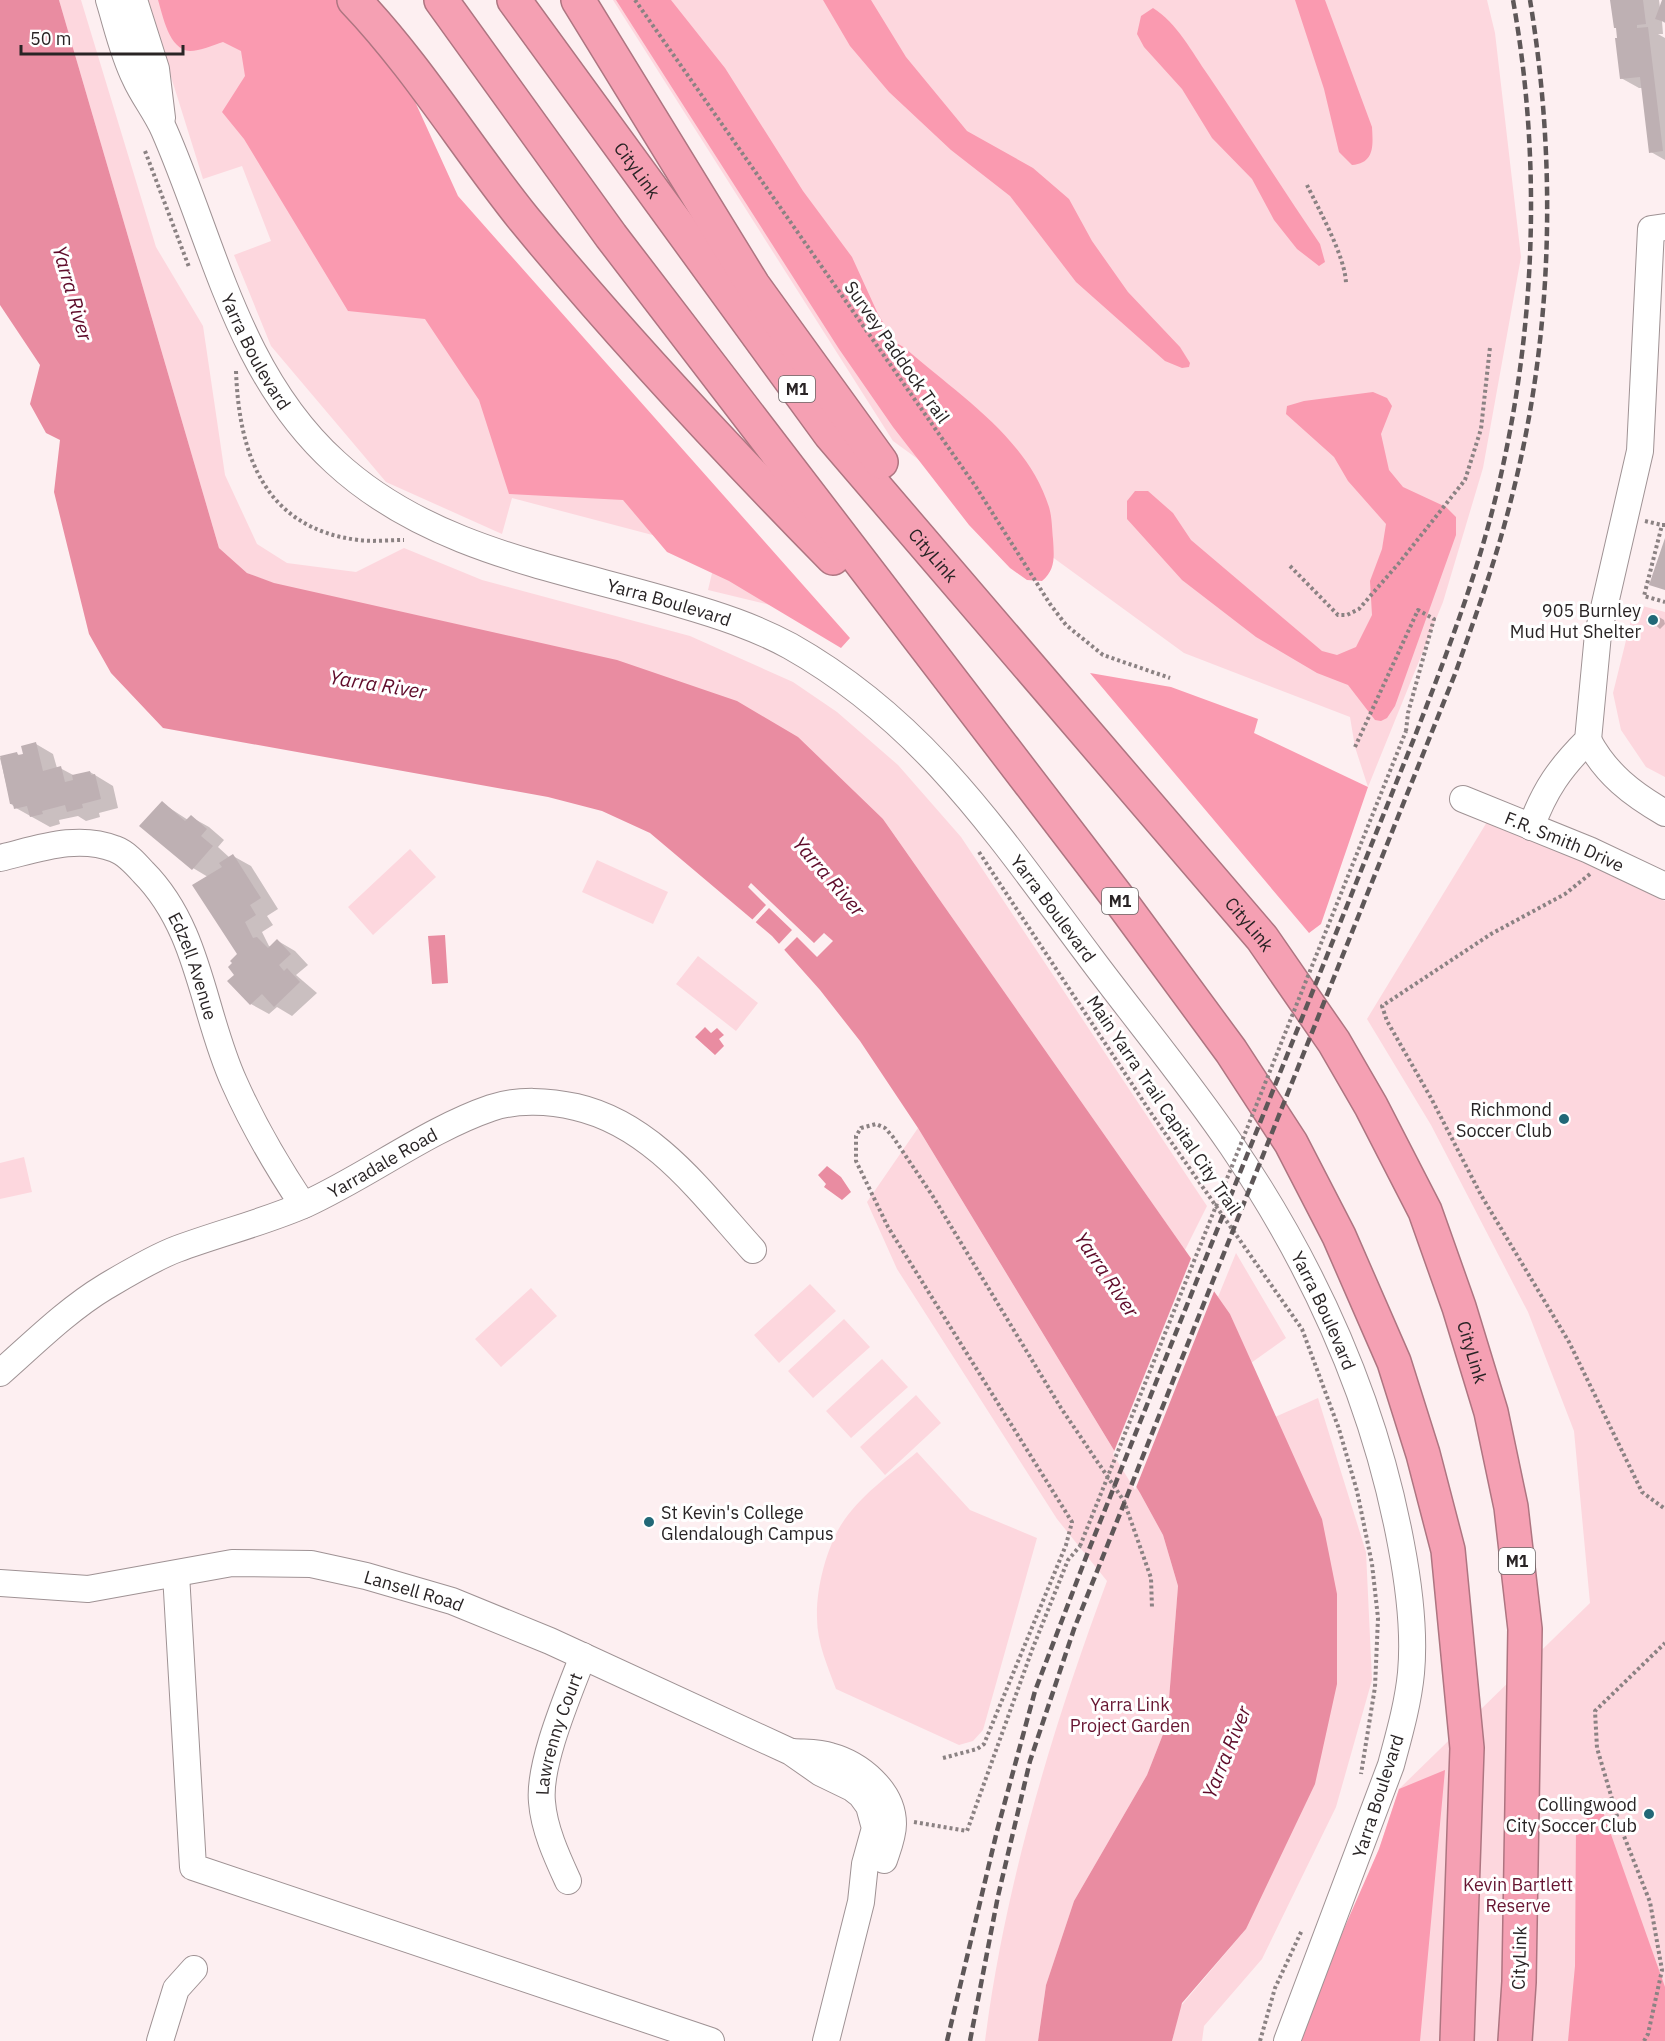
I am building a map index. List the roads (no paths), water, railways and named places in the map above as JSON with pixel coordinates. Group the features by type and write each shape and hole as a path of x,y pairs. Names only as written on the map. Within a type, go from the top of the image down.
{"highway":[{"path":"354,0 383,31 523,218 593,301 757,481 939,665"},
{"name":"M1","path":"441,0 611,236 1125,907 1255,1088 1291,1143 1339,1236 1394,1362 1423,1454 1448,1550 1460,1649 1467,1748 1457,2041"},
{"name":"CityLink","path":"513,0 830,434 1106,759 1262,938 1334,1042 1371,1106 1425,1211 1459,1307 1491,1412 1511,1507 1526,1629 1520,1982 1515,2041"},
{"path":"578,0 753,285 842,411 1106,759"}],"street":[{"name":"Yarra Boulevard","path":"109,0 133,76 163,127 210,254 251,349 288,410 333,460 374,494 430,526 496,553 666,600 748,626 821,665 876,703 938,762 981,812 1230,1144 1288,1236 1323,1302 1347,1357 1374,1432 1392,1496 1412,1624 1411,1673 1403,1720 1391,1765 1287,2041"},
{"name":"Yarra Boulevard","path":"134,0 156,69 163,127"},
{"path":"1665,226 1651,229 1640,451 1598,634 1588,740 1597,756 1625,788 1665,813"},
{"path":"1531,827 1542,795 1563,764 1588,740"},
{"name":"F.R. Smith Drive","path":"1463,799 1603,857 1665,886"},
{"name":"Edzell Avenue","path":"0,858 58,844 89,842 117,849 152,881 174,912 190,946 234,1082 279,1170 303,1205"},
{"name":"Yarradale Road","path":"0,1373 104,1288 174,1250 303,1205 357,1180 457,1123 493,1107 539,1101 576,1107 605,1116 650,1143 670,1159 753,1250"},
{"name":"Lansell Road","path":"3,1585 88,1589 232,1563 311,1564 366,1576 452,1601 583,1656 791,1752 821,1773 852,1788 883,1817 890,1843 881,1870 861,1902 826,2041"},
{"path":"176,1574 192,1867 711,2041"},
{"name":"Lawrenny Court","path":"567,1881 557,1856 542,1802 545,1774 558,1727 583,1656"},
{"path":"160,2041 176,1989 194,1969"}],"water":[{"name":"Yarra River","path":"0,0 59,0 219,548 247,573 274,583 617,660 737,701 798,737 883,819 1230,1314 1322,1519 1337,1594 1337,1684 1315,1784 1246,1929 1182,2003 1172,2041 1038,2041 1046,1985 1074,1901 1147,1775 1167,1724 1178,1586 1163,1535 1140,1493 918,1128 860,1041 820,990 772,936 650,833 602,811 548,797 163,728 111,673 89,634 54,492 60,440 46,433 30,404 40,365 0,305"},
{"path":"445,935 448,983 432,984 428,936"},
{"path":"705,1027 711,1033 717,1028 724,1035 719,1039 724,1046 715,1055 695,1037"},
{"path":"827,1166 841,1177 851,1192 842,1200 824,1187 826,1184 818,1175"}],"railway":[{"path":"947,2041 997,1831 1035,1691 1088,1552 1415,736 1457,623 1485,537 1507,446 1518,383 1526,319 1530,255 1531,191 1528,127 1513,0"},
{"path":"970,2041 998,1896 1030,1761 1074,1629 1455,674 1486,586 1506,519 1526,435 1536,374 1543,312 1546,249 1547,187 1544,124 1539,62 1530,0"}],"place":[{"name":"905 Burnley Mud Hut Shelter","path":"1653,620"},
{"name":"Richmond Soccer Club","path":"1564,1119"},
{"name":"St Kevin's College Glendalough Campus","path":"649,1522"},
{"name":"Collingwood City Soccer Club","path":"1649,1814"}],"park label":[{"name":"Yarra Link Project Garden","path":"1130,1714"},
{"name":"Kevin Bartlett Reserve","path":"1518,1894"}]}
